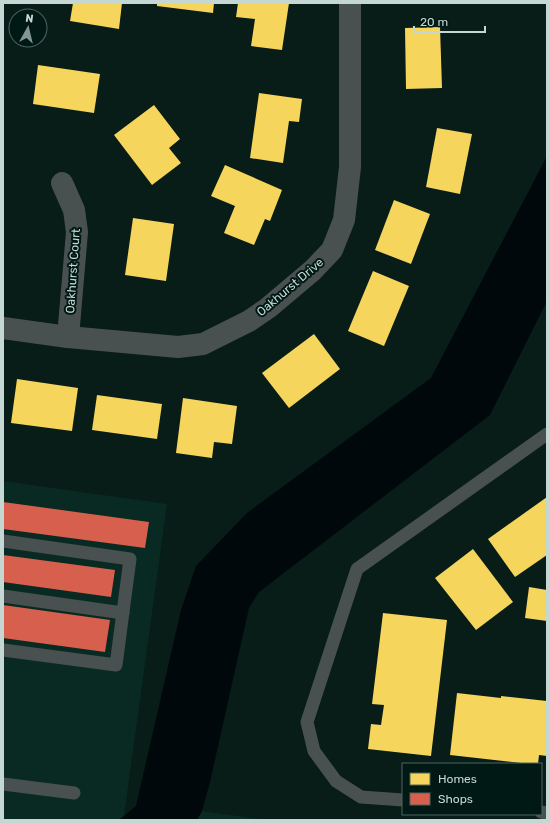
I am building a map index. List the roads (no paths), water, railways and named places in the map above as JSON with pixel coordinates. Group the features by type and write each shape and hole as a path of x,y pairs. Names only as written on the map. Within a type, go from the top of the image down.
{"street":[{"name":"Oakhurst Drive","path":"3,328 68,337 178,347 204,344 249,321 268,308 313,270 332,250 344,220 350,167 350,3"},
{"name":"Oakhurst Court","path":"62,183 74,210 77,232 68,337"}],"lane":[{"path":"402,800 361,797 336,781 314,751 307,722 357,569 547,434"},
{"path":"3,541 130,559 116,665 3,650"},
{"path":"3,596 123,613"},
{"path":"3,784 74,793"}]}
